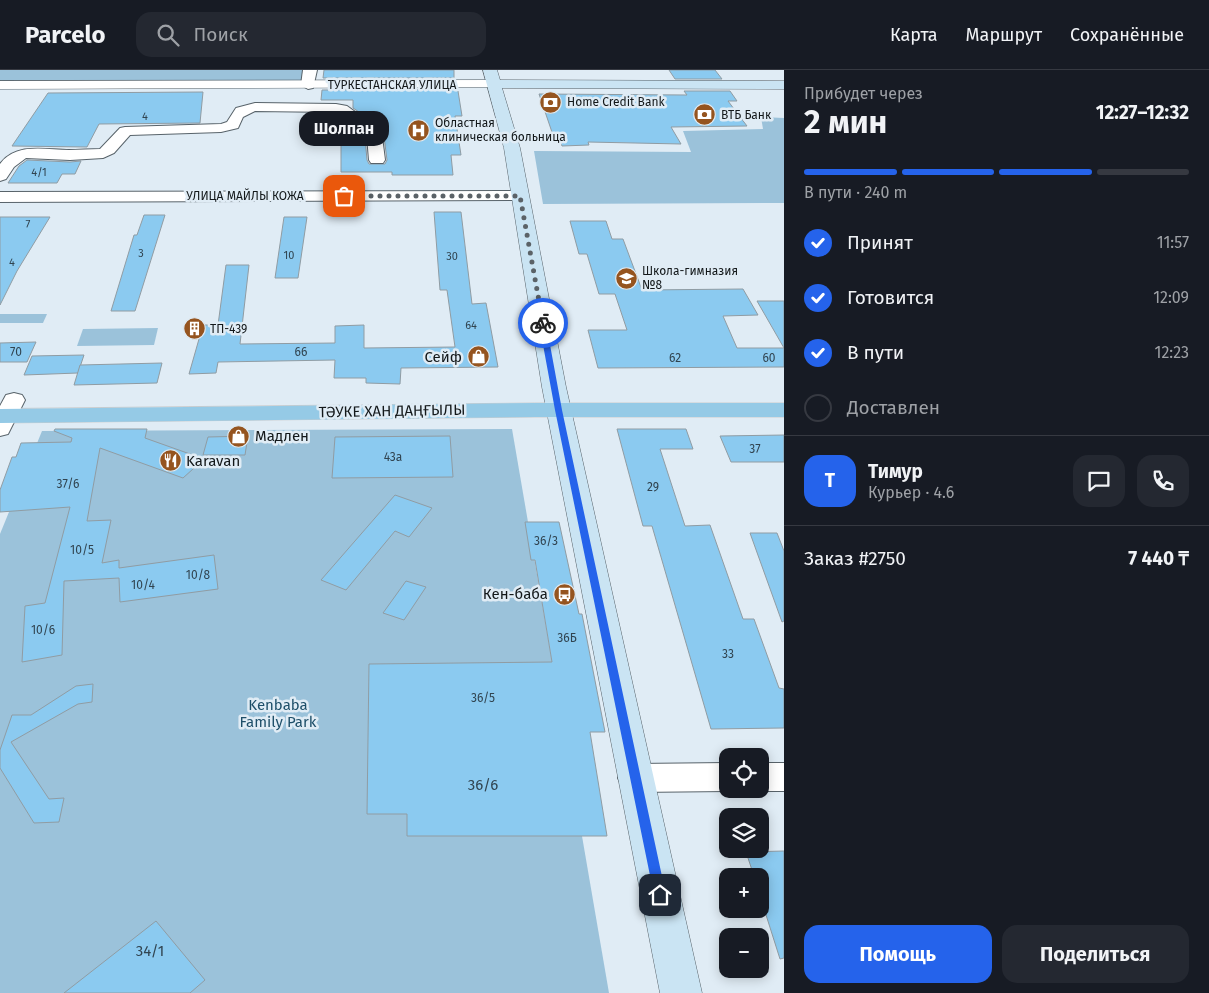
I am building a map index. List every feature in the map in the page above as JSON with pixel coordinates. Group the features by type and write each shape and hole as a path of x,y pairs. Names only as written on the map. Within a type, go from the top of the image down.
{"main road":[{"path":"680,993 558,404 512,148 494,85 784,85"},
{"name":"ТӘУКЕ ХАН ДАҢҒЫЛЫ","path":"4,412 558,404 784,397"},
{"name":"ТӘУКЕ ХАН ДАҢҒЫЛЫ","path":"558,404 784,410"}],"street":[{"path":"308,85 310,70"},
{"name":"ТУРКЕСТАНСКАЯ УЛИЦА","path":"0,85 447,84 478,92 494,85"},
{"path":"0,176 8,164 22,154 70,156 103,152 109,150 125,131 221,128 233,125 234,117 243,109 255,107 336,108 342,109 354,118 373,121 376,160"},
{"name":"УЛИЦА МАЙЛЫ КОЖА","path":"0,197 520,196"},
{"path":"635,778 719,777"},
{"path":"769,777 784,777"}],"green space":[{"path":"0,70 306,70 305,83 0,83"},
{"path":"761,117 784,118 784,203 543,204 534,151 691,152 683,131 763,129"},
{"path":"0,314 47,314 43,323 0,323"},
{"path":"158,328 154,345 77,346 83,329"},
{"name":"Kenbaba Family Park","path":"512,429 609,993 0,993 0,534 42,431"}],"building":[{"path":"324,70 454,70 454,78 323,78"},
{"path":"669,70 715,70 722,79 675,79"},
{"path":"455,89 458,91 462,116 455,116 461,155 451,155 453,175 392,175 392,172 341,172 341,135 351,135 352,123 364,126 369,164 385,164 387,160 382,121 378,116 359,112 353,108 353,100 321,100 322,90"},
{"path":"684,91 730,91 737,101 728,101 747,126 671,127 681,144 588,142 589,145 562,146 560,141 555,141 539,94 687,95"},
{"path":"203,92 200,123 99,124 87,147 12,146 48,93"},
{"path":"27,160 81,161 75,174 62,174 57,183 8,183 19,166"},
{"path":"434,212 461,212 472,304 486,303 498,367 401,368 400,384 366,383 366,378 334,378 335,360 218,362 216,373 189,374 203,325 218,325 226,265 249,265 240,344 335,343 335,326 364,325 364,348 455,347 447,290 440,290"},
{"path":"144,215 165,215 135,311 111,311 134,235 137,235"},
{"path":"0,217 50,217 17,271 0,305"},
{"path":"284,217 307,217 298,278 275,278"},
{"path":"570,221 606,221 612,239 623,239 642,290 743,289 758,315 723,316 737,348 784,348 784,367 598,368 588,330 627,330 615,294 599,294 587,254 579,254"},
{"path":"757,301 784,301 784,348"},
{"path":"36,342 27,362 0,362 0,343"},
{"path":"84,355 78,373 24,375 32,356"},
{"path":"162,363 157,383 74,385 80,365"},
{"path":"55,429 147,429 145,438 204,459 183,478 100,448 87,521 111,520 102,563 119,560 119,568 214,555 218,589 120,602 119,578 64,581 62,655 22,662 25,606 45,603 70,507 0,512 0,490 12,457 16,457 21,443 71,442 72,438 54,431"},
{"path":"617,429 686,429 693,449 660,449 685,526 710,525 743,619 754,619 779,688 784,689 784,728 711,729 652,526 643,526"},
{"path":"784,435 784,462 731,462 720,436"},
{"path":"248,436 245,455 203,455 208,437"},
{"path":"450,436 453,477 332,478 335,437"},
{"path":"395,495 432,508 409,537 395,531 346,590 321,580"},
{"path":"525,522 559,522 579,614 582,614 605,732 590,732 607,836 407,836 407,814 367,814 369,664 552,662 535,560 531,560"},
{"path":"750,533 777,533 784,551 784,621 782,622"},
{"path":"406,581 426,587 404,620 383,613"},
{"path":"93,684 92,702 78,704 11,742 49,799 64,798 59,822 34,823 0,768 0,750 12,715 31,715 76,686"},
{"path":"769,851 784,851 784,958 780,959 767,918 769,918 769,868 751,868 748,858 769,858"},
{"path":"156,921 205,980 190,993 64,993"}],"way so far":[{"path":"344,196 520,196 543,323"}],"place":[{"name":"Home Credit Bank","path":"551,102"},
{"name":"ВТБ Банк","path":"705,115"},
{"name":"Областная клиническая больница","path":"419,130"},
{"name":"Шолпан","path":"344,196"},
{"name":"Школа-гимназия №8","path":"626,278"},
{"name":"ТП-439","path":"194,329"},
{"name":"Сейф","path":"478,357"},
{"name":"Мадлен","path":"239,436"},
{"name":"Karavan","path":"170,461"},
{"name":"Кен-баба","path":"564,594"}],"route":[{"path":"543,323 554,386 660,895"}]}
